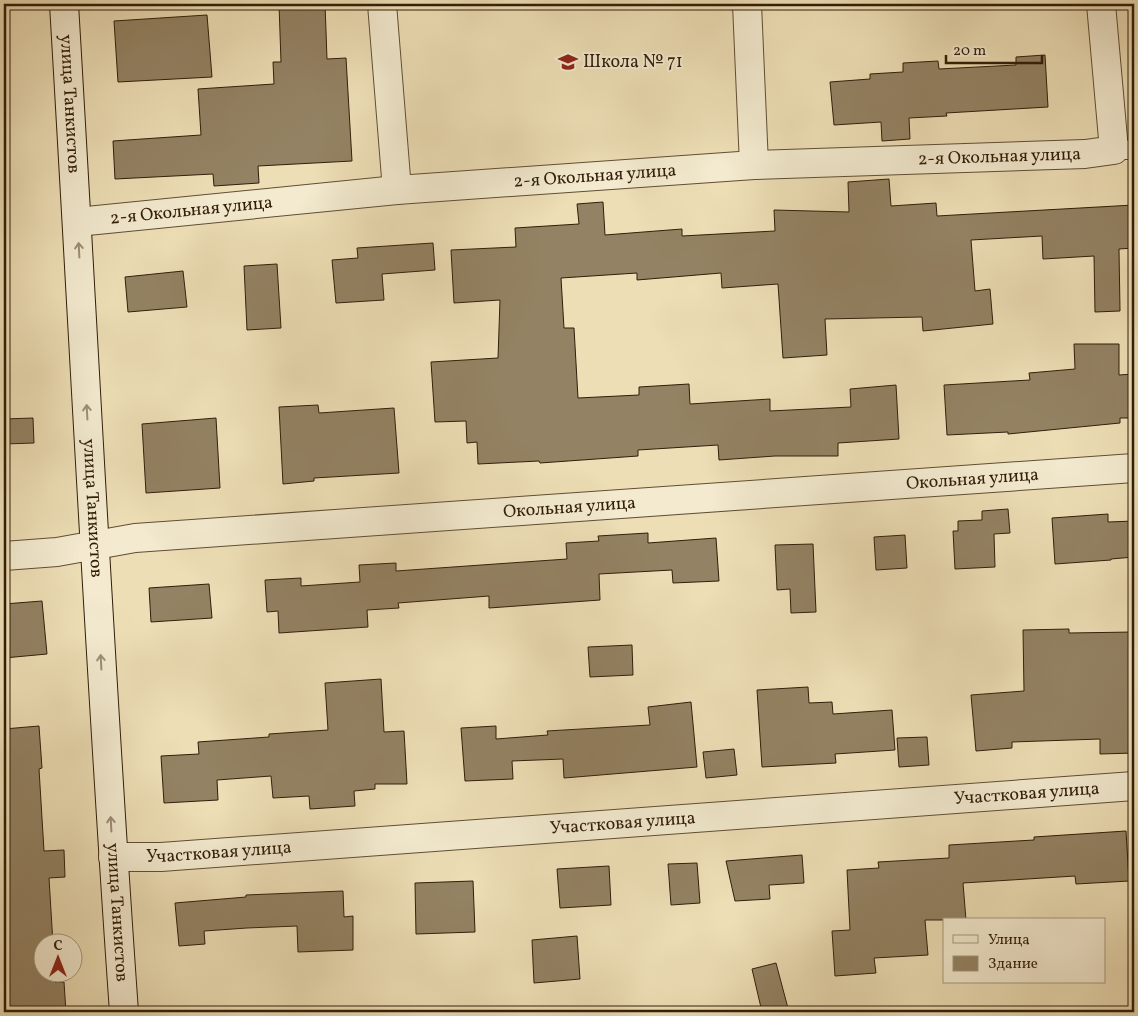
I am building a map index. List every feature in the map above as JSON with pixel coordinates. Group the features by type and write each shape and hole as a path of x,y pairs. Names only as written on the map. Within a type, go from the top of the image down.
{"street":[{"name":"улица Танкистов","path":"64,4 94,546 124,1012"},
{"path":"382,4 396,190"},
{"path":"746,4 754,165"},
{"path":"1102,4 1124,150"},
{"name":"2-я Окольная улица","path":"77,222 396,190 754,165 1085,154 1124,150"},
{"name":"Окольная улица","path":"4,556 57,552 135,538 1134,468"},
{"name":"Участковая улица","path":"113,858 161,858 1134,786"}],"building":[{"path":"279,4 325,4 327,59 346,58 352,161 258,166 259,183 214,186 213,174 115,179 113,141 201,135 198,89 274,84 273,62 281,62"},
{"path":"207,15 212,77 118,82 114,21"},
{"path":"1045,55 1048,107 946,113 947,116 909,118 910,139 882,141 881,122 834,125 830,82 870,79 870,74 903,72 903,63 938,61 939,69 1016,65 1016,57"},
{"path":"889,179 891,206 936,203 937,216 1134,205 1134,248 1119,249 1120,311 1095,312 1094,256 1043,259 1042,236 971,240 975,291 990,289 993,324 923,331 922,317 825,319 827,355 783,358 778,284 722,288 721,273 637,280 637,273 561,278 564,328 574,328 578,398 639,395 639,387 689,384 690,404 770,399 770,411 851,407 850,389 896,385 899,439 838,443 838,456 775,456 719,460 718,445 638,450 638,456 540,463 539,461 478,464 477,442 467,443 466,421 435,422 431,362 498,358 500,300 454,303 451,250 516,247 515,228 579,224 577,204 603,202 605,235 682,229 682,236 775,231 774,210 849,212 848,182"},
{"path":"433,243 435,270 382,274 384,300 336,303 332,260 358,258 357,248"},
{"path":"277,264 281,328 247,330 244,266"},
{"path":"183,271 187,307 128,312 125,277"},
{"path":"1074,344 1119,344 1119,375 1134,374 1134,418 1120,418 1120,423 1008,434 1008,432 947,435 944,385 1030,380 1029,373 1075,369"},
{"path":"318,405 319,413 394,408 399,473 314,478 314,481 283,484 279,407"},
{"path":"33,418 34,443 4,444 4,419"},
{"path":"216,418 220,488 146,493 142,424"},
{"path":"1008,509 1010,533 994,534 995,567 955,569 953,531 958,531 958,521 982,520 982,511"},
{"path":"1108,514 1108,522 1134,521 1134,557 1055,564 1052,518"},
{"path":"648,533 648,543 716,538 719,581 673,583 672,570 599,574 600,600 489,608 489,596 398,603 399,608 367,610 368,627 279,633 278,611 267,612 265,580 301,578 301,586 360,582 359,565 396,563 396,571 567,559 566,543 599,541 598,536"},
{"path":"905,535 907,568 876,570 874,537"},
{"path":"813,544 816,612 791,613 790,589 777,590 775,545"},
{"path":"209,584 212,618 151,622 149,588"},
{"path":"42,601 47,654 4,658 4,604"},
{"path":"1069,629 1069,633 1134,632 1134,753 1100,754 1100,739 1012,742 1012,748 976,751 971,695 1024,691 1023,630"},
{"path":"632,645 633,675 590,677 588,647"},
{"path":"381,679 384,732 404,731 407,784 375,784 375,789 354,791 355,806 310,809 309,796 273,798 271,776 217,780 218,800 164,803 161,756 199,754 198,742 269,737 269,734 328,730 325,683"},
{"path":"808,687 809,703 832,702 833,714 892,710 895,750 835,754 836,763 762,767 757,690"},
{"path":"691,702 697,767 564,778 563,759 512,761 513,779 465,781 461,728 496,726 496,739 548,735 547,731 650,725 648,707"},
{"path":"39,726 42,768 39,769 44,851 64,850 65,877 49,878 52,934 32,934 32,984 64,984 66,1012 4,1012 4,908 6,908 5,892 7,892 4,841 4,729"},
{"path":"927,737 929,765 899,767 897,738"},
{"path":"734,749 737,775 706,778 703,752"},
{"path":"1126,831 1129,881 1076,884 1075,876 963,883 966,918 925,920 928,955 874,958 876,973 835,976 832,931 850,930 847,870 879,868 878,862 949,858 949,845 1034,840 1034,837"},
{"path":"802,855 804,883 769,885 770,899 735,901 726,861"},
{"path":"697,863 700,903 671,905 668,864"},
{"path":"609,866 611,905 560,908 557,869"},
{"path":"473,881 475,932 416,934 415,883"},
{"path":"343,891 344,917 353,916 353,950 298,952 297,926 204,931 205,944 179,946 175,903 246,897 246,895"},
{"path":"577,936 580,979 534,983 532,940"},
{"path":"776,963 789,1012 762,1012 752,969"}],"place":[{"name":"Школа № 71","path":"568,62"}]}
